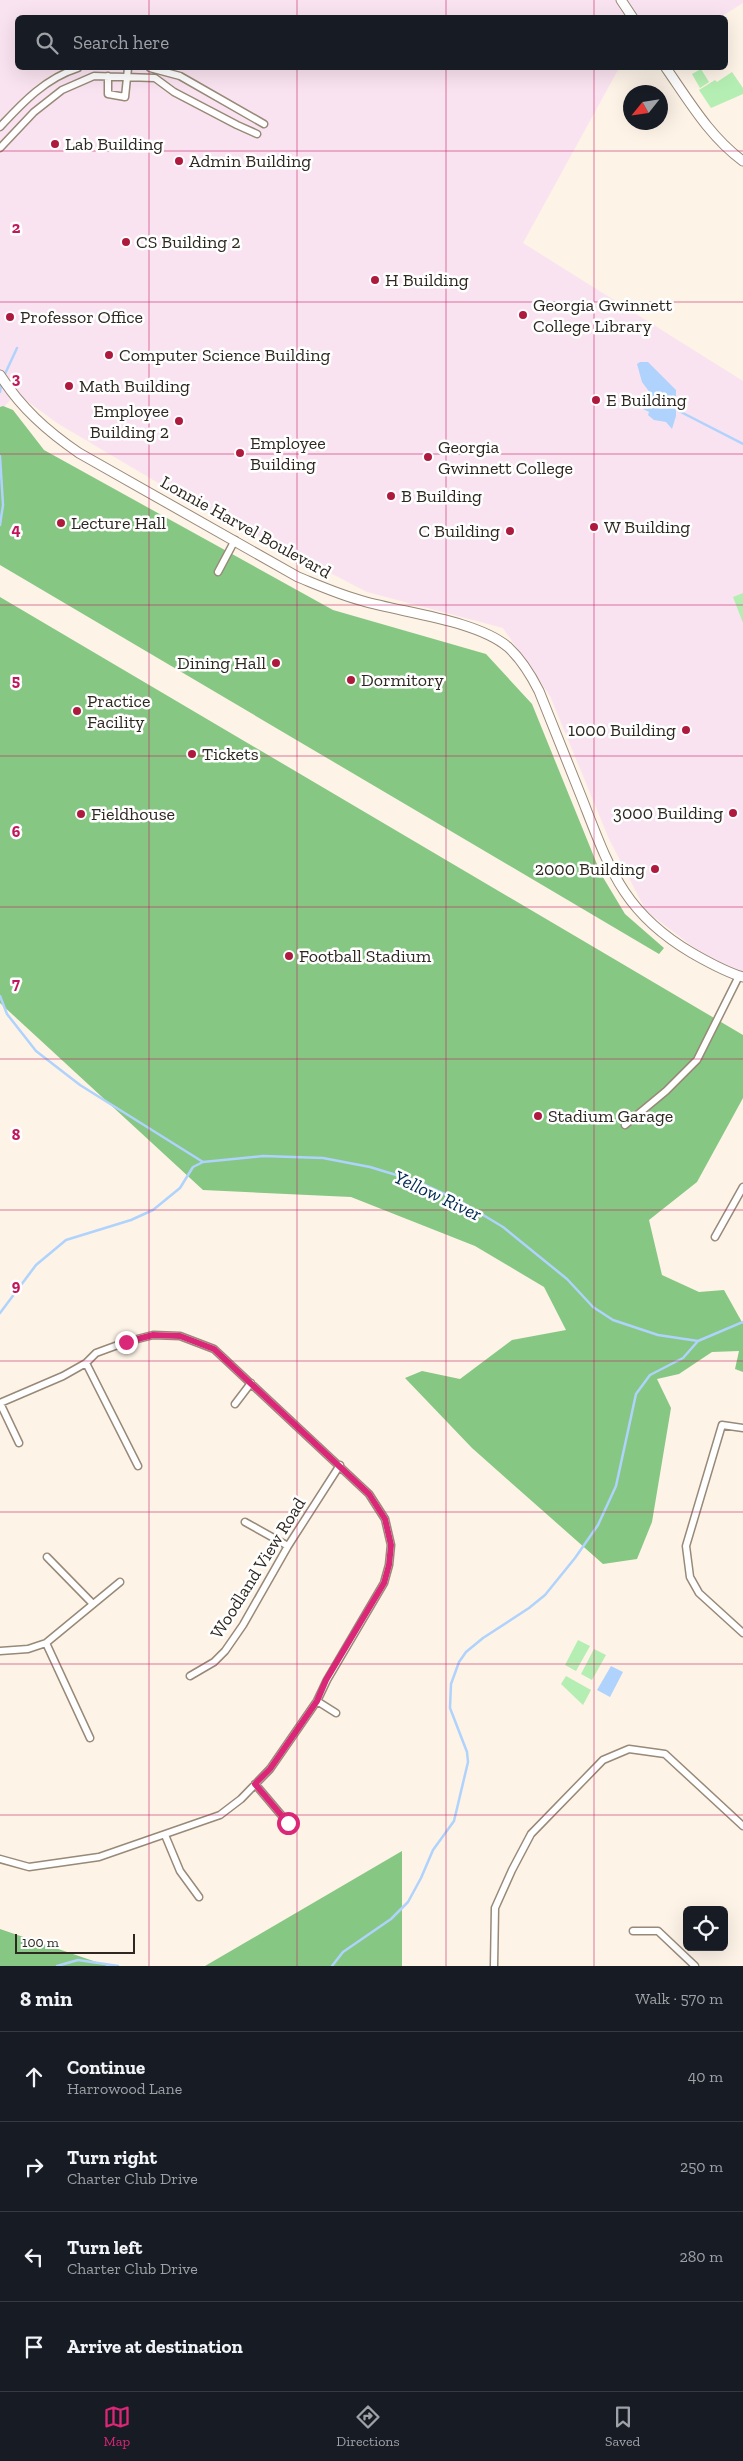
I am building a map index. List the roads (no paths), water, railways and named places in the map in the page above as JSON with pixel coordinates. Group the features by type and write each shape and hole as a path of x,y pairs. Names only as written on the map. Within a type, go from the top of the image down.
{"street":[{"path":"621,0 631,15"},
{"path":"0,127 32,93 63,73 72,70"},
{"path":"108,76 108,94 125,97 128,70"},
{"path":"158,70 180,76 264,124"},
{"path":"667,70 699,116 717,138 743,161"},
{"path":"0,148 34,112 62,90 94,76 155,78 174,92 257,134"},
{"name":"Lonnie Harvel Boulevard","path":"0,375 28,412 52,434 79,453 298,577 361,601 479,630 507,646 530,673 539,691 599,842 626,896 646,920 668,939 709,963 741,976"},
{"path":"218,572 235,540"},
{"path":"625,1125 666,1091 697,1060 741,976"},
{"path":"715,1237 743,1187"},
{"path":"0,1859 29,1867 99,1857 220,1814 241,1799 270,1769 317,1701 326,1680 384,1583 389,1565 391,1545 385,1519 375,1502 340,1465 214,1349 180,1336 153,1335 96,1353 86,1363 63,1376 0,1403 19,1443"},
{"path":"86,1363 138,1466"},
{"path":"235,1404 251,1383"},
{"path":"743,1428 722,1425 686,1546 690,1577 699,1593 743,1633"},
{"name":"Woodland View Road","path":"190,1676 214,1662 225,1651 243,1625 288,1546 340,1465"},
{"path":"245,1522 288,1546"},
{"path":"47,1557 93,1604"},
{"path":"0,1651 28,1649 46,1643 120,1582"},
{"path":"46,1643 90,1738"},
{"path":"317,1701 336,1713"},
{"path":"494,1966 495,1908 531,1834 603,1760 629,1749 665,1754 743,1826"},
{"path":"255,1784 288,1823"},
{"path":"165,1835 180,1872 199,1897"},
{"path":"633,1931 658,1931 695,1966"}],"water":[{"path":"648,362 676,390 676,416 672,429 666,422 654,420 648,415 649,412 643,409 651,394 642,382 637,364"},
{"path":"611,1666 623,1672 610,1697 597,1690"}],"waterway":[{"path":"4,376 17,348"},
{"path":"0,392 1,384"},
{"path":"675,409 743,444"},
{"path":"0,456 3,505 0,525"},
{"path":"0,996 7,1014 36,1051 80,1085 203,1162"},
{"name":"Yellow River","path":"0,1313 36,1265 66,1240 131,1220 153,1210 180,1188 193,1167 203,1162 263,1156 323,1158 370,1167 416,1181 460,1201 503,1227 567,1279 593,1307 613,1320 658,1335 698,1341 743,1322"},
{"path":"332,1966 343,1952 391,1919 408,1902 433,1850 454,1821 468,1762 467,1752 450,1708 451,1684 459,1662 466,1652 483,1638 529,1608 545,1595 575,1558 598,1525 616,1486 636,1394 650,1375 683,1358 698,1341"},
{"path":"57,1966 78,1960 118,1966"}],"place":[{"name":"Lab Building","path":"55,144"},
{"name":"Admin Building","path":"179,161"},
{"name":"CS Building 2","path":"126,242"},
{"name":"H Building","path":"375,280"},
{"name":"Georgia Gwinnett College Library","path":"523,315"},
{"name":"Professor Office","path":"10,317"},
{"name":"Computer Science Building","path":"109,355"},
{"name":"Math Building","path":"69,386"},
{"name":"E Building","path":"596,400"},
{"name":"Employee Building 2","path":"179,421"},
{"name":"Employee Building","path":"240,453"},
{"name":"Georgia Gwinnett College","path":"428,457"},
{"name":"B Building","path":"391,496"},
{"name":"Lecture Hall","path":"61,523"},
{"name":"W Building","path":"594,527"},
{"name":"C Building","path":"510,531"},
{"name":"Dining Hall","path":"276,663"},
{"name":"Dormitory","path":"351,680"},
{"name":"Practice Facility","path":"77,711"},
{"name":"1000 Building","path":"686,730"},
{"name":"Tickets","path":"192,754"},
{"name":"3000 Building","path":"733,813"},
{"name":"Fieldhouse","path":"81,814"},
{"name":"2000 Building","path":"655,869"},
{"name":"Football Stadium","path":"289,956"},
{"name":"Stadium Garage","path":"538,1116"}]}
